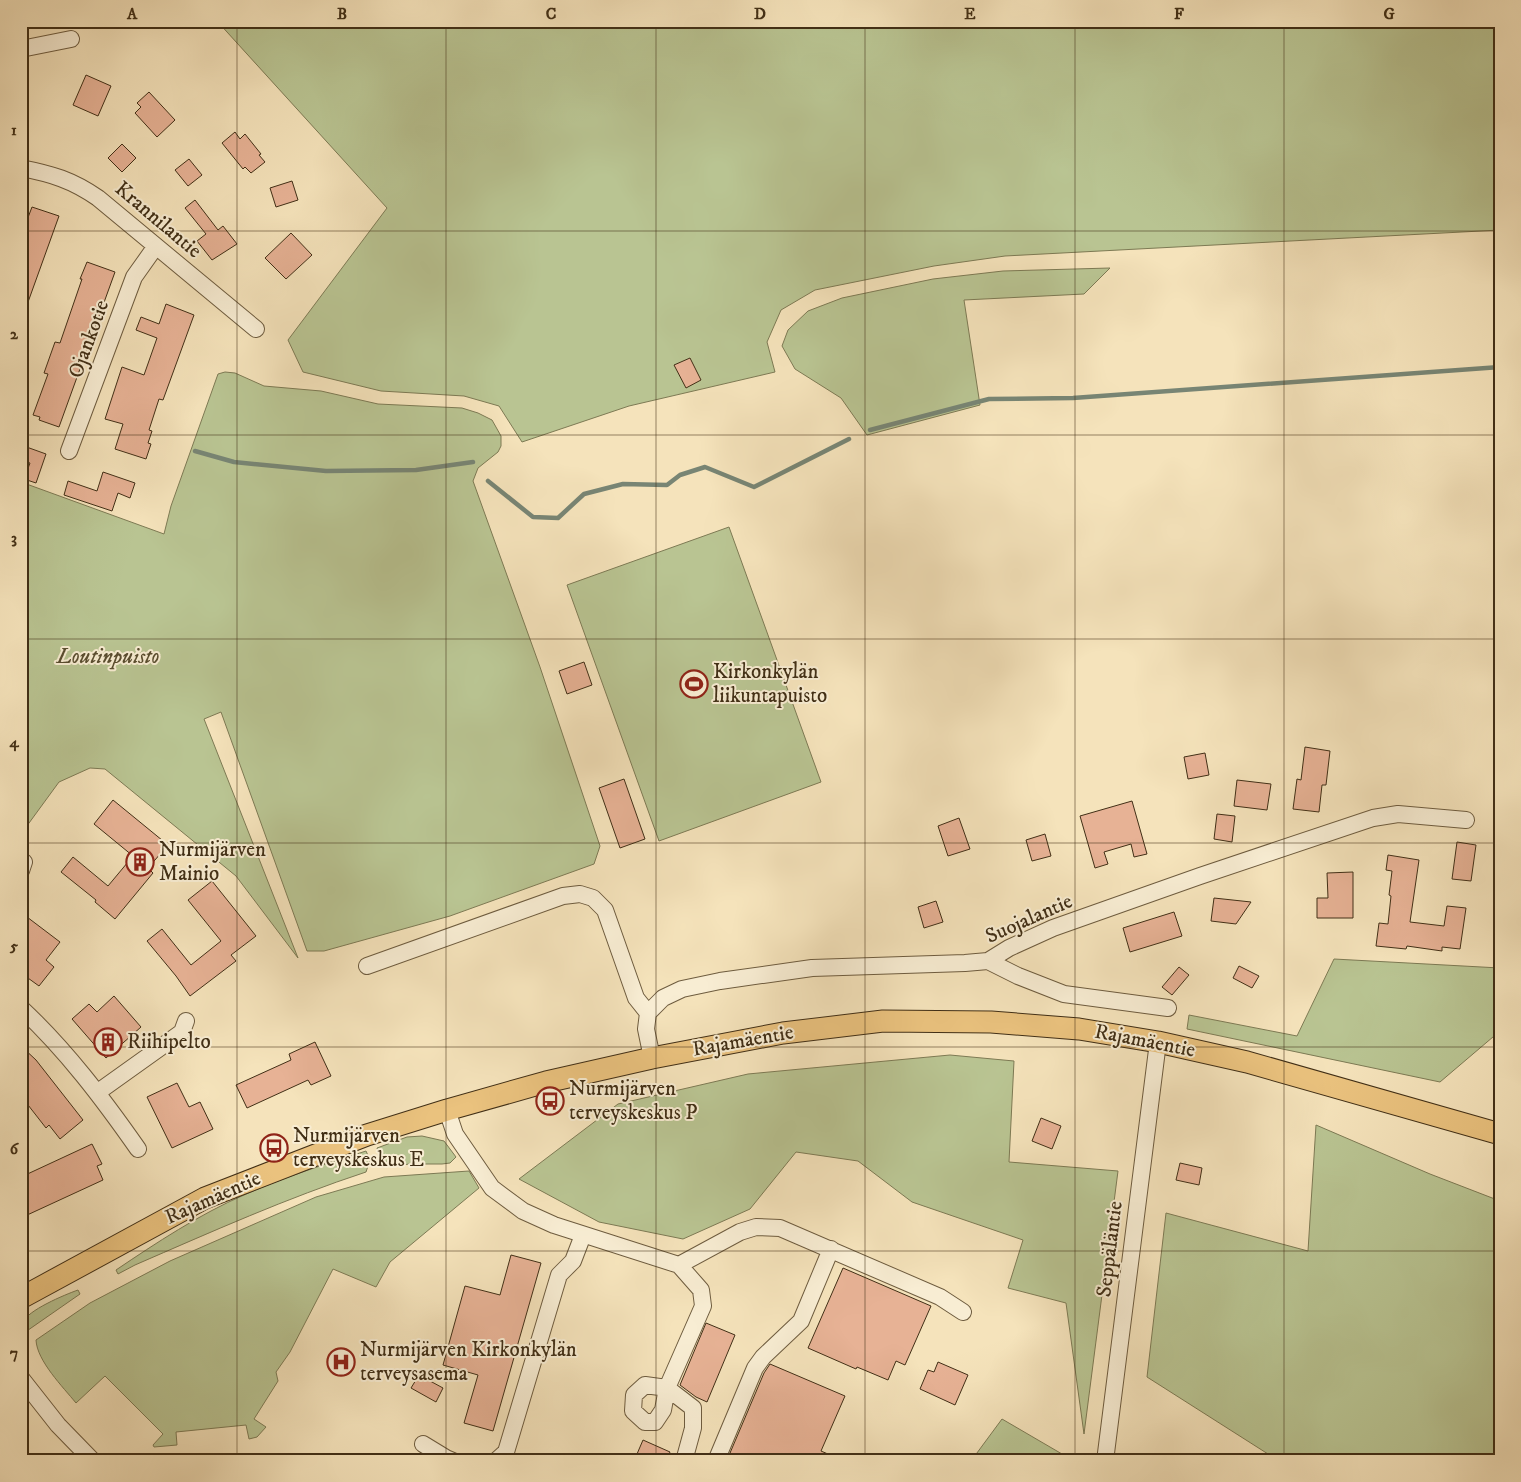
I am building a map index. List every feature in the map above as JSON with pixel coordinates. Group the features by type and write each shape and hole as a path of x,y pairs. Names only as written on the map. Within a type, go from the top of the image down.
{"main road":[{"name":"Rajamäentie","path":"21,1298 205,1198 366,1135 546,1082 652,1058 782,1033 883,1022 991,1022 1079,1028 1158,1042 1247,1062 1500,1134"}],"street":[{"path":"21,49 71,39"},
{"name":"Krannilantie","path":"21,168 56,176 77,184 98,198 256,329"},
{"name":"Ojankotie","path":"69,451 134,277 156,246"},
{"name":"Suojalantie","path":"648,1013 663,998 682,989 720,981 812,968 988,961 1009,948 1053,928 1373,818 1398,814 1466,820"},
{"path":"367,966 556,898 580,894 593,898 605,910 636,998 648,1013 646,1029 652,1058"},
{"path":"988,961 1018,976 1064,994 1168,1008"},
{"path":"21,1008 36,1022 98,1092 138,1148"},
{"path":"98,1092 182,1032 186,1021"},
{"name":"Seppäläntie","path":"1105,1461 1158,1042"},
{"path":"447,1110 455,1134 492,1188 523,1212 583,1235 679,1265 701,1290 703,1306 667,1388 693,1408 693,1428 684,1461"},
{"path":"679,1265 740,1232 756,1227 780,1228 940,1297 963,1312"},
{"path":"496,1461 506,1452 558,1275 573,1261 583,1235"},
{"path":"716,1461 755,1368 762,1357 801,1321 831,1249"},
{"path":"21,1378 58,1425 93,1461"},
{"path":"423,1444 453,1461"}],"green space":[{"path":"217,21 1500,21 1500,230 1005,256 934,266 815,290 781,310 767,342 775,372 629,406 522,442 499,406 464,396 381,391 303,372 288,340 387,208"},
{"path":"1110,268 1084,294 964,300 980,405 867,435 841,398 795,369 782,346 788,330 808,311 842,298 933,279 1003,271"},
{"name":"Loutinpuisto","path":"225,372 235,373 264,386 321,391 378,404 462,408 492,420 501,436 501,446 498,452 478,468 473,481 540,667 600,846 594,864 450,916 324,951 307,951 221,712 204,719 298,958 236,876 105,769 90,768 59,782 21,834 21,482 164,534 171,506 218,374"},
{"name":"Kirkonkylän liikuntapuisto","path":"729,527 821,782 659,841 567,585"},
{"path":"1334,959 1500,968 1500,1031 1440,1082 1187,1029 1189,1015 1297,1036"},
{"path":"950,1055 1014,1061 1009,1162 1118,1171 1084,1434 1066,1303 1008,1288 1023,1240 912,1202 858,1161 796,1152 750,1209 683,1239 599,1222 519,1179 618,1104 748,1074"},
{"path":"1316,1125 1430,1174 1500,1201 1500,1461 1279,1461 1147,1377 1166,1213 1308,1251"},
{"path":"422,1136 444,1141 456,1157 450,1163 395,1166 380,1159 377,1148 407,1137"},
{"path":"366,1151 370,1160 366,1172 249,1216 118,1274 116,1270 211,1211 259,1188"},
{"path":"469,1171 479,1188 390,1262 376,1287 333,1269 290,1352 276,1372 278,1381 254,1419 266,1427 257,1437 249,1439 246,1425 176,1432 177,1445 154,1447 153,1445 163,1434 105,1376 76,1403 46,1365 37,1348 36,1340 90,1303 170,1261 316,1197 384,1177"},
{"path":"78,1290 80,1294 21,1335 21,1324 31,1313 64,1295"},
{"path":"1002,1419 1074,1461 971,1461"}],"building":[{"path":"86,75 111,86 98,116 73,105"},
{"path":"149,92 175,120 157,137 135,113 141,107 137,103"},
{"path":"235,132 240,139 245,134 265,162 251,173 245,167 243,169 222,143"},
{"path":"122,144 136,158 122,172 108,158"},
{"path":"189,159 202,175 188,186 175,170"},
{"path":"292,181 298,200 276,207 270,188"},
{"path":"195,200 218,230 223,226 237,244 212,260 197,241 206,234 185,208"},
{"path":"32,207 59,216 23,316 21,315 21,227 24,228"},
{"path":"291,233 312,255 286,279 265,258"},
{"path":"87,262 115,272 59,427 39,420 40,417 33,415 48,374 44,373 55,342 60,343"},
{"path":"166,304 194,315 163,400 159,399 149,430 152,431 148,443 151,444 146,459 115,449 123,424 105,419 122,367 144,375 157,338 136,330 141,317 159,324"},
{"path":"690,358 701,380 686,388 674,365"},
{"path":"21,445 46,454 36,483 24,479 30,463 21,460"},
{"path":"103,472 135,483 130,498 118,493 112,511 64,495 68,481 97,491"},
{"path":"584,662 592,685 567,694 559,671"},
{"path":"1305,747 1330,751 1326,785 1322,785 1319,812 1293,809 1297,779 1301,780"},
{"path":"1205,753 1209,775 1188,779 1184,757"},
{"path":"624,779 645,839 620,848 599,788"},
{"path":"1237,780 1271,784 1267,810 1234,806"},
{"name":"Nurmijärven Mainio","path":"113,800 168,845 148,868 153,873 115,919 95,902 96,900 61,872 73,857 108,886 133,856 94,824"},
{"path":"1132,801 1147,854 1134,857 1131,844 1104,852 1108,864 1095,868 1080,816"},
{"path":"1217,814 1235,816 1232,842 1214,839"},
{"path":"959,818 970,849 948,856 938,826"},
{"path":"1045,834 1051,856 1032,861 1026,840"},
{"path":"1457,842 1476,845 1471,881 1452,879"},
{"path":"1388,855 1419,860 1410,922 1444,926 1447,906 1466,908 1460,949 1442,947 1442,951 1407,946 1406,949 1376,946 1379,923 1388,924 1392,871 1386,870"},
{"path":"1353,872 1353,918 1317,918 1317,898 1328,898 1327,873"},
{"name":"Nurmijärven Mainio","path":"212,881 256,936 231,955 236,961 190,996 147,941 162,929 191,965 221,941 188,900"},
{"path":"1214,898 1251,902 1236,924 1211,921"},
{"path":"936,901 943,922 924,928 918,907"},
{"path":"1174,912 1182,936 1130,952 1123,928"},
{"path":"27,917 60,942 46,960 54,967 39,986 21,973 21,924"},
{"path":"1239,966 1259,976 1252,988 1233,978"},
{"path":"1179,967 1189,975 1172,995 1162,987"},
{"name":"Riihipelto","path":"114,996 141,1027 106,1058 72,1019 89,1004 97,1012"},
{"path":"315,1042 331,1076 311,1085 308,1080 247,1108 236,1085 291,1060 289,1054"},
{"path":"21,1046 36,1060 83,1120 60,1139 49,1125 46,1128 21,1096"},
{"path":"177,1083 189,1107 200,1102 213,1129 172,1148 147,1097"},
{"path":"1041,1118 1061,1126 1052,1149 1032,1141"},
{"path":"92,1144 102,1164 97,1166 103,1180 25,1216 21,1208 21,1177"},
{"path":"1180,1163 1202,1168 1199,1185 1176,1180"},
{"path":"511,1255 541,1263 493,1431 464,1423 478,1375 443,1365 465,1286 500,1295"},
{"path":"843,1268 931,1306 905,1365 896,1361 888,1380 857,1367 856,1369 808,1348"},
{"path":"706,1323 735,1335 707,1402 696,1397 680,1385"},
{"path":"938,1362 968,1375 955,1405 920,1389 928,1370 934,1372"},
{"path":"770,1364 845,1396 821,1451 844,1461 749,1461 730,1453 764,1373"},
{"path":"419,1375 443,1388 436,1402 411,1388"},
{"path":"643,1440 670,1452 666,1461 634,1461"}],"waterway":[{"path":"870,430 989,399 1073,398 1500,367"},
{"path":"488,481 533,517 558,518 584,494 623,484 667,485 680,475 705,467 754,487 849,439"},
{"path":"195,451 234,462 326,471 416,470 473,462"}],"place":[{"name":"Kirkonkylän liikuntapuisto","path":"694,684"},
{"name":"Nurmijärven Mainio","path":"140,862"},
{"name":"Riihipelto","path":"108,1042"},
{"name":"Nurmijärven terveyskeskus P","path":"550,1101"},
{"name":"Nurmijärven terveyskeskus E","path":"274,1148"},
{"name":"Nurmijärven Kirkonkylän terveysasema","path":"341,1362"}]}
